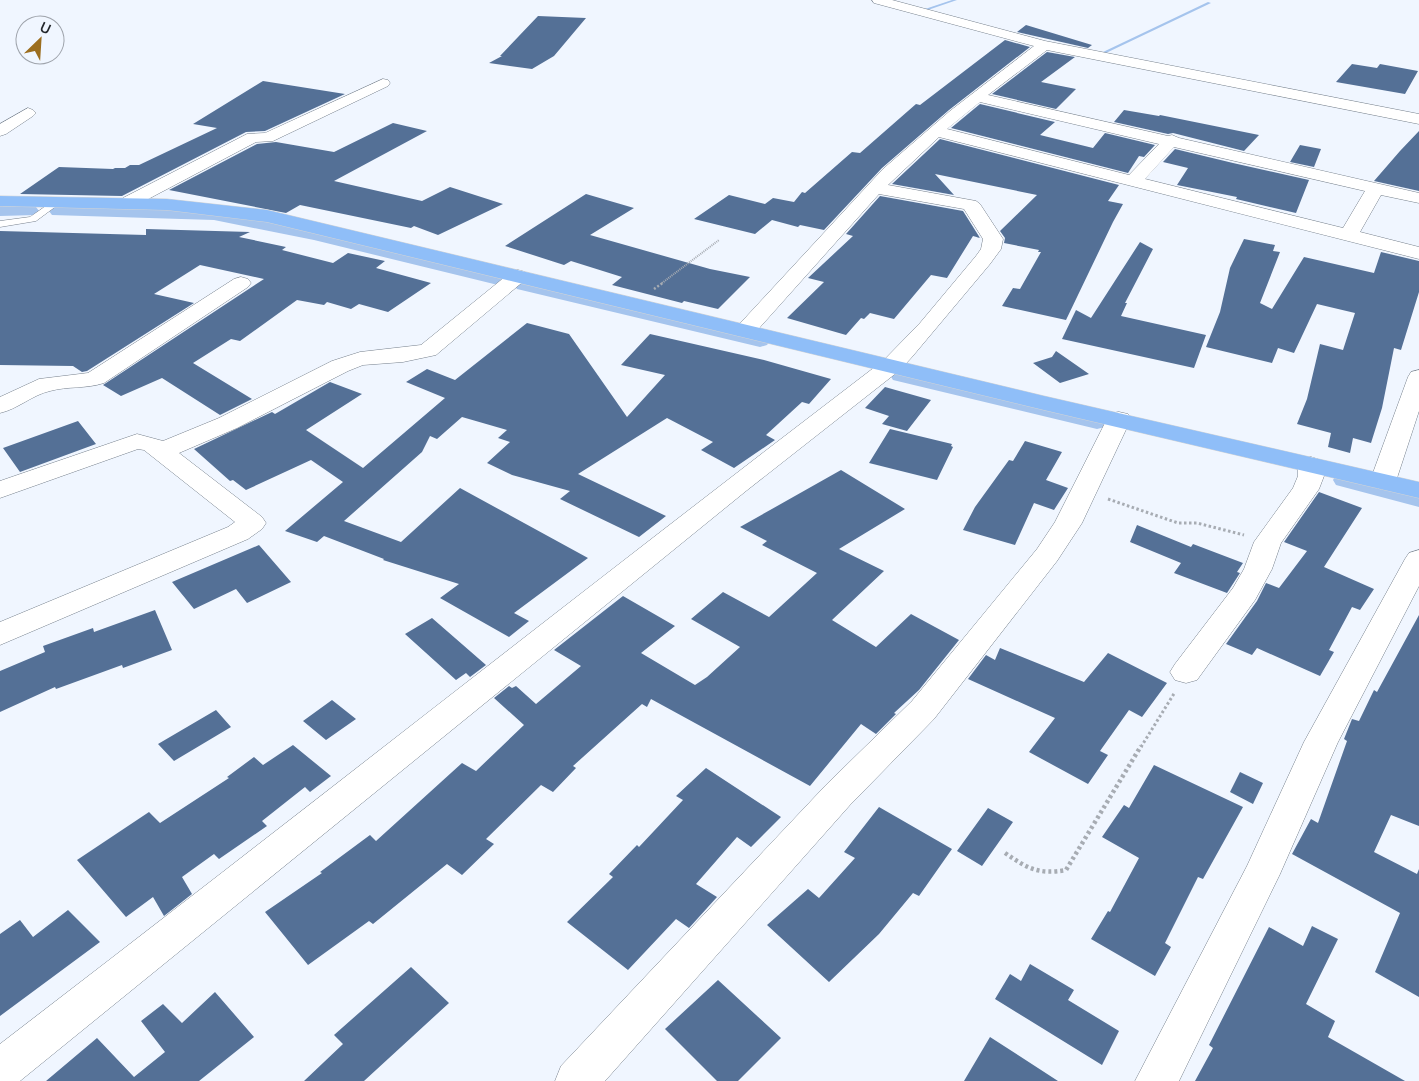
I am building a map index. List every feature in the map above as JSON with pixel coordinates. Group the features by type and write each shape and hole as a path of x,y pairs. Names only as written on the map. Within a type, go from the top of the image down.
{"main road":[{"path":"0,201 129,202 196,206 267,216 1044,403 1419,490"}],"street":[{"path":"878,0 1044,45 1419,119"},
{"path":"745,330 876,188 935,131 1044,45"},
{"path":"129,202 253,137 267,138 383,83"},
{"path":"976,97 1172,140 1419,198"},
{"path":"0,131 28,113"},
{"path":"935,131 1419,253"},
{"path":"1134,180 1172,140"},
{"path":"0,1070 304,831 409,745 737,485 892,365 927,330 994,244 992,235 970,205 876,188"},
{"path":"1349,235 1375,189"},
{"path":"161,451 228,422 360,359 403,355 428,350 518,276"},
{"path":"0,406 44,385 80,382 96,378 241,283"},
{"path":"1383,481 1419,377"},
{"path":"576,1081 838,795 922,710 1047,555 1068,523 1119,419"},
{"path":"0,490 137,441 153,445 227,501 252,523 238,533 0,634"},
{"path":"1186,672 1245,593 1258,570 1268,542 1306,489 1311,476 1311,465"},
{"path":"1156,1081 1262,874 1321,742 1419,559"}],"lane":[{"path":"0,224 33,219 56,202"}],"path":[{"path":"634,304 719,240"},
{"path":"1083,491 1178,522 1197,523 1268,542"},
{"path":"1005,853 1029,869 1048,874 1066,870 1081,842 1140,750 1186,672"}],"building":[{"path":"538,16 586,18 554,56 532,69 489,63 502,56 500,56"},
{"path":"1026,25 1092,45 1088,48 1017,32"},
{"path":"1005,40 1030,47 949,110 882,168 824,230 800,225 798,227 772,220 755,234 694,219 729,195 765,204 773,198 794,202 802,192 805,193 852,152 860,153 916,104 920,105"},
{"path":"1047,52 1075,57 1041,82 1076,89 1056,109 992,94"},
{"path":"1352,64 1377,68 1380,64 1418,71 1405,94 1336,82"},
{"path":"263,81 345,94 265,131 246,132 122,196 20,194 59,167 113,169 139,165 217,128 193,124"},
{"path":"980,104 1055,122 1040,135 1093,148 1105,133 1155,145 1144,157 1139,156 1128,173 951,128"},
{"path":"1124,110 1160,115 1259,135 1244,151 1173,133 1168,134 1114,122"},
{"path":"393,123 427,131 334,181 422,201 450,187 503,204 438,235 414,226 411,228 300,205 286,213 169,190 257,144 276,142 334,152"},
{"path":"1419,131 1419,191 1374,181 1400,151"},
{"path":"940,139 1119,185 1108,201 1123,204 1066,320 1002,306 1013,288 1020,289 1041,252 1004,243 1005,238 1000,231 1037,195 935,174 954,195 892,184"},
{"path":"1300,145 1321,149 1314,167 1290,162"},
{"path":"1175,149 1309,180 1296,213 1236,199 1237,197 1177,185 1188,168 1163,162"},
{"path":"586,194 634,208 590,235 710,269 750,277 718,309 684,301 682,303 612,285 622,277 571,261 564,265 505,246"},
{"path":"880,196 963,211 980,238 973,236 947,278 931,275 894,319 870,313 864,319 861,318 846,335 787,318 824,282 808,278 853,236 846,234"},
{"path":"146,229 250,232 239,237 286,247 282,250 333,263 348,253 385,261 376,268 431,283 388,312 359,304 351,309 327,302 324,305 297,300 240,341 231,339 193,363 252,399 220,415 162,378 121,396 103,385 264,279 200,265 154,294 194,303 87,371 82,372 73,366 0,365 0,231 146,235"},
{"path":"1244,239 1275,245 1273,251 1280,252 1260,303 1272,309 1304,257 1374,273 1381,252 1419,261 1419,292 1401,350 1394,348 1382,408 1371,443 1353,438 1350,453 1328,447 1331,433 1297,424 1307,399 1320,344 1343,350 1355,313 1317,304 1294,353 1278,348 1272,363 1206,347 1220,312 1230,268"},
{"path":"1140,242 1153,249 1125,303 1127,303 1121,316 1206,335 1194,368 1062,339 1076,310 1091,318"},
{"path":"527,323 569,334 627,417 665,375 621,365 650,334 764,360 831,379 809,404 802,402 766,435 775,440 734,468 701,450 713,442 667,418 578,474 666,516 639,537 560,499 570,491 512,475 487,463 510,442 498,438 507,430 462,417 437,439 430,436 422,452 344,521 401,542 460,488 588,558 514,613 529,621 509,637 440,598 459,584 383,560 324,536 317,542 285,531 343,482 311,460 246,490 233,480 230,481 194,449 272,412 275,414 330,382 362,394 306,430 363,468 445,398 406,382 427,369 455,380"},
{"path":"1056,351 1089,374 1060,383 1033,363 1052,357"},
{"path":"885,387 931,400 907,431 882,424 889,416 865,408"},
{"path":"78,421 96,444 20,472 3,448"},
{"path":"890,429 952,444 951,446 953,447 937,480 869,463"},
{"path":"1025,441 1062,452 1046,480 1068,488 1054,510 1034,503 1015,545 963,530 975,507 1009,460 1013,461"},
{"path":"841,470 905,509 839,549 884,571 832,620 876,647 911,614 959,640 919,690 894,713 896,714 876,734 861,724 810,786 651,699 647,707 642,704 573,766 576,768 553,792 541,785 486,839 494,844 462,875 447,864 373,924 369,921 308,965 265,912 322,873 320,872 370,835 376,841 462,763 476,771 524,725 494,698 509,686 512,688 516,686 536,704 581,666 554,650 623,596 675,626 641,653 695,685 707,677 740,647 691,619 723,592 769,617 817,573 762,545 767,541 740,527"},
{"path":"1319,492 1362,508 1324,567 1374,589 1360,610 1352,607 1329,650 1334,652 1320,676 1257,648 1252,655 1226,644 1257,601 1266,583 1279,588 1307,551 1284,542"},
{"path":"1137,525 1191,547 1193,544 1243,563 1237,572 1240,573 1227,593 1174,573 1181,563 1130,542"},
{"path":"259,545 291,582 247,603 236,589 194,609 172,582"},
{"path":"155,610 172,650 123,668 122,665 56,689 55,687 0,712 0,671 45,652 43,646 93,628 94,632"},
{"path":"1419,615 1419,826 1391,815 1374,852 1417,874 1419,869 1419,997 1375,972 1400,913 1292,854 1311,819 1318,823 1347,741 1344,739 1352,719 1359,721 1374,690 1377,692"},
{"path":"432,618 486,665 470,677 466,673 456,680 405,634"},
{"path":"1000,648 1084,682 1108,653 1167,683 1142,717 1129,710 1100,751 1108,755 1088,784 1029,752 1055,718 968,679 986,655 995,660"},
{"path":"332,700 356,719 326,740 303,721"},
{"path":"216,710 231,727 174,761 158,744"},
{"path":"293,745 331,776 310,792 305,787 262,821 267,826 219,859 214,854 182,877 192,894 164,916 153,897 126,917 77,860 149,812 160,823 229,778 227,777 254,757 263,765"},
{"path":"1154,765 1243,807 1203,879 1198,877 1165,943 1171,947 1155,976 1091,939 1108,911 1110,912 1139,858 1102,837 1124,805 1129,808"},
{"path":"706,768 781,817 751,847 737,837 696,884 717,897 689,928 676,919 628,970 567,922 613,877 609,874 637,845 639,847 683,800 676,796"},
{"path":"1240,772 1263,783 1253,804 1230,792"},
{"path":"879,807 952,849 919,896 913,893 879,934 829,982 767,925 808,889 819,898 855,858 844,852"},
{"path":"988,808 1013,822 982,866 957,851"},
{"path":"68,910 100,942 0,1016 0,934 20,920 33,937"},
{"path":"1312,926 1338,939 1306,1004 1335,1021 1328,1037 1405,1081 1195,1081 1213,1048 1209,1045 1269,927 1303,946"},
{"path":"1030,964 1074,990 1068,1000 1119,1031 1102,1065 995,999 1010,974 1021,981"},
{"path":"411,967 449,1003 364,1081 304,1081 343,1044 334,1035"},
{"path":"718,980 781,1038 738,1081 717,1081 665,1029"},
{"path":"215,992 254,1037 199,1081 46,1081 97,1038 134,1077 165,1052 141,1021 163,1004 182,1023"},
{"path":"990,1037 1058,1081 964,1081"}],"waterway":[{"path":"924,10 955,0"},
{"path":"1105,52 1209,3"},
{"path":"0,211 30,211"},
{"path":"58,211 214,215 314,235 498,279"},
{"path":"524,285 760,341"},
{"path":"901,375 1097,422"},
{"path":"1345,480 1419,499"}]}
